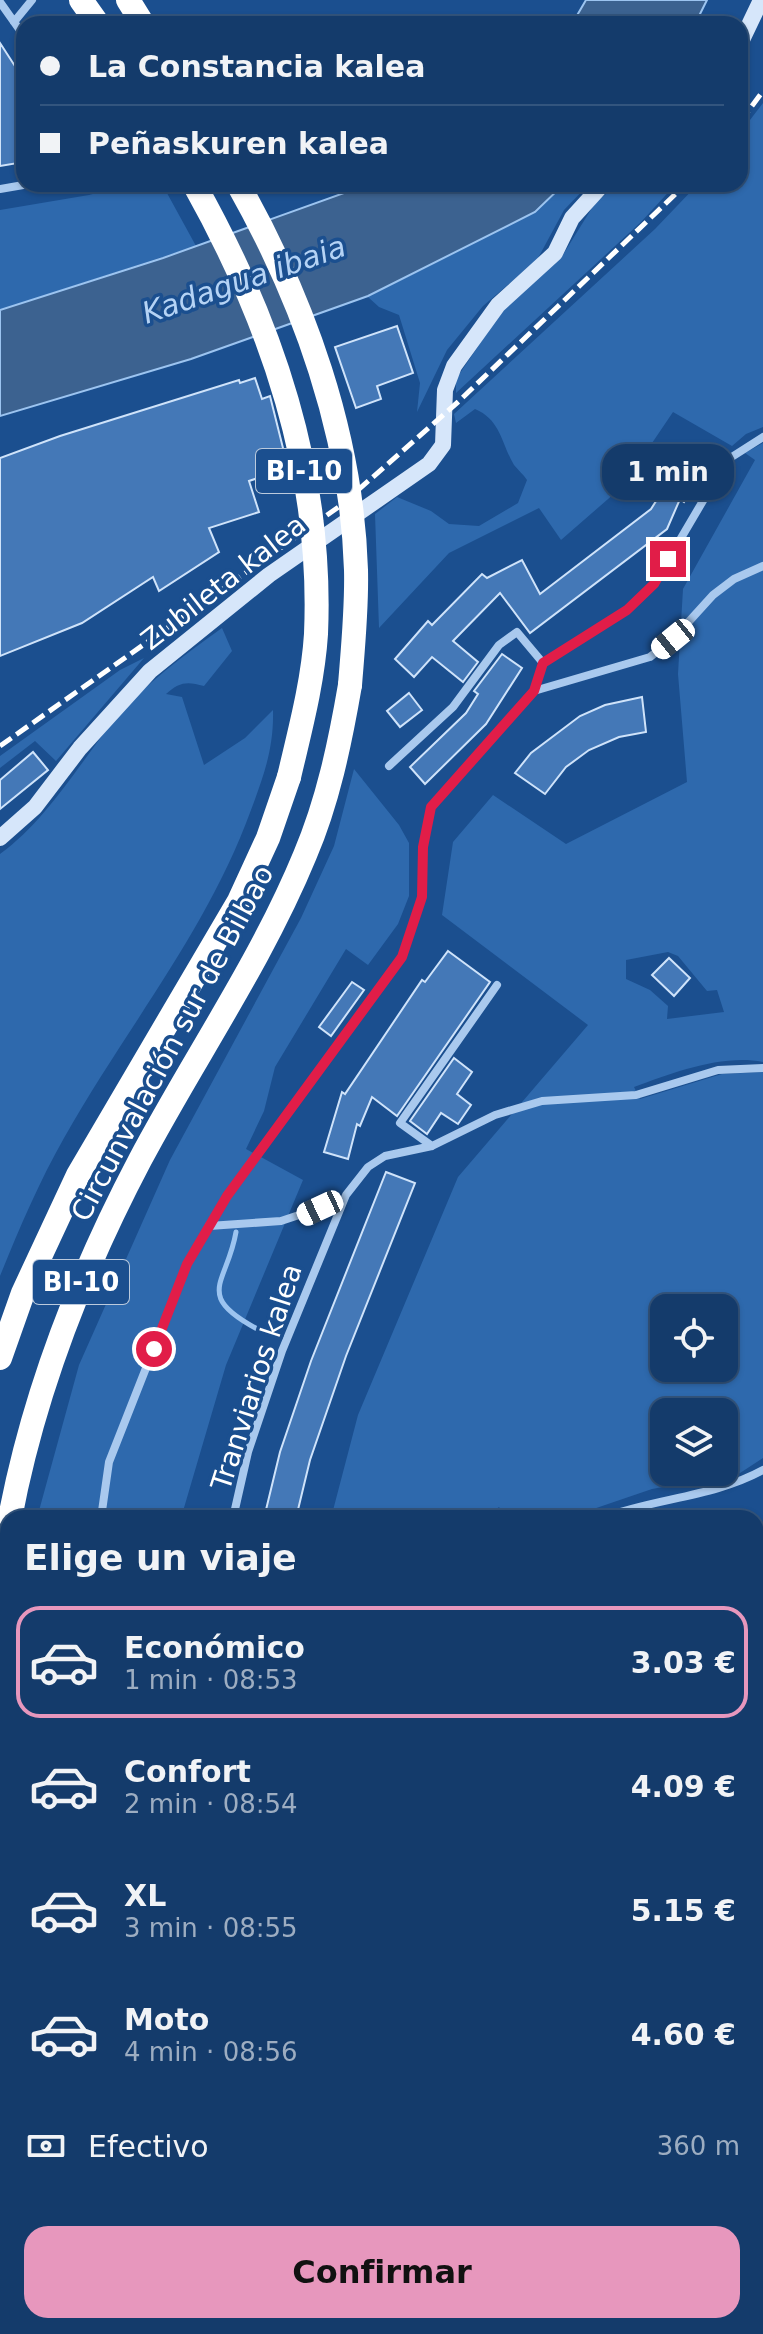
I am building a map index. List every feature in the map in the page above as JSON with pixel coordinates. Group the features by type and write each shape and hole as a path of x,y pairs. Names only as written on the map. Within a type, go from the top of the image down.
{"highway":[{"name":"Circunvalación sur de Bilbao","path":"0,1358 51,1229 131,1082 239,901 268,838 289,777 307,697 316,636 316,560 296,424 273,352 247,289 198,192"},
{"name":"Circunvalación sur de Bilbao","path":"12,1510 32,1417 68,1311 140,1159 276,917 305,855 332,772 350,685 356,569 348,488 336,425 316,358 287,283 242,192"}],"street":[{"path":"19,16 32,0"},
{"path":"748,27 761,0"},
{"path":"0,2 16,25"},
{"name":"Zubileta kalea","path":"0,838 35,807 112,711 169,654 269,575 429,464 443,445 445,390 454,366 498,305 555,253 572,218 596,192"},
{"path":"102,1510 109,1462 187,1264 209,1226 402,957 422,897 423,847 431,807 534,691 543,663 627,610 654,584 727,460 763,437"},
{"path":"534,691 650,657 673,639 713,595 734,579 763,566"},
{"path":"389,766 453,707 499,645 517,632 543,663"},
{"path":"497,985 400,1123 432,1146 495,1115 542,1101 636,1095 718,1070 763,1068"},
{"name":"Tranviarios kalea","path":"235,1510 248,1452 287,1338 346,1195 368,1167 385,1156 432,1146"},
{"path":"209,1226 281,1221 320,1208"},
{"path":"624,1510 735,1485 763,1470"}],"shaded area":[{"path":"763,103 763,427 746,434 732,446 673,412 623,486 561,540 539,508 449,553 379,628 375,514 397,497 431,511 449,524 479,526 518,503 527,480 514,465 490,419 475,409 456,423 454,414 655,229 690,192 748,192 748,123"},
{"path":"100,192 166,192 196,246 0,310 0,210"},
{"path":"556,192 581,192 564,210 537,260 483,306 447,350 417,412 420,383 399,315 379,307 368,297 535,212"},
{"path":"608,192 669,192 641,222 456,393 456,379 502,311 561,258 595,203"},
{"path":"763,443 763,1062 714,1063 634,1087 640,1099 722,1074 763,1072 763,1458 738,1473 738,1398 650,1398 650,1486 668,1486 590,1510 501,1510 499,1507 495,1510 333,1510 358,1415 458,1177 588,1025 442,915 453,842 493,795 566,844 687,782 678,674 683,589 755,460 745,453","holes":["668,952 678,956 707,991 717,990 724,1012 667,1019 668,1006 650,990 626,979 626,960"]},
{"path":"222,628 232,651 204,686 184,684 166,694 182,697 204,765 245,738 273,710 270,749 260,785 212,897 64,1138 0,1276 0,854 48,808 127,706 166,670"},
{"path":"144,658 56,761 35,741 0,768 0,756 120,670"},
{"path":"354,769 399,825 409,843 409,896 398,924 368,965 346,949 275,1067 264,1111 246,1149 303,1180 226,1365 183,1510 39,1510 79,1365 170,1160 301,918 334,846"}],"water":[{"path":"586,0 707,0 699,16 577,16"},
{"name":"Kadagua ibaia","path":"347,192 556,192 535,212 368,296 191,359 0,416 0,310 163,258"}],"building":[{"path":"0,43 16,68 16,163 0,166"},
{"path":"397,326 413,373 377,386 381,399 356,408 335,347"},
{"path":"255,378 262,399 270,396 288,468 249,481 259,512 209,528 219,552 159,591 153,577 82,623 0,656 0,458 60,436 239,380 240,383"},
{"path":"677,468 697,480 684,502 680,499 667,529 530,633 500,593 453,641 478,662 463,682 432,657 414,677 395,659 428,621 432,625 482,574 487,578 522,560 540,594 651,509"},
{"path":"502,654 522,668 486,724 425,784 410,767 466,713 478,694 474,691"},
{"path":"409,693 422,710 400,727 387,711"},
{"path":"642,697 646,732 619,737 589,750 566,767 545,794 515,773 531,753 580,716 605,705"},
{"path":"33,752 48,770 0,809 0,780"},
{"path":"448,951 490,982 397,1116 372,1097 360,1126 357,1124 348,1159 324,1152 342,1092 345,1094 422,980 425,982"},
{"path":"669,958 690,978 674,996 652,975"},
{"path":"352,982 364,990 331,1036 319,1027"},
{"path":"454,1058 472,1072 457,1094 471,1105 458,1124 441,1113 427,1134 410,1121"},
{"path":"386,1172 415,1183 346,1356 310,1460 298,1510 266,1510 280,1452 311,1361"}],"waterway":[{"path":"236,1232 219,1288 220,1298 240,1319 261,1331"}],"railway":[{"path":"748,111 763,91"},
{"path":"0,746 340,506 458,402 678,192"}],"route":[{"path":"154,1349 187,1264 227,1196 402,957 422,897 423,847 431,807 534,691 543,663 627,610 654,584 668,559"}]}
